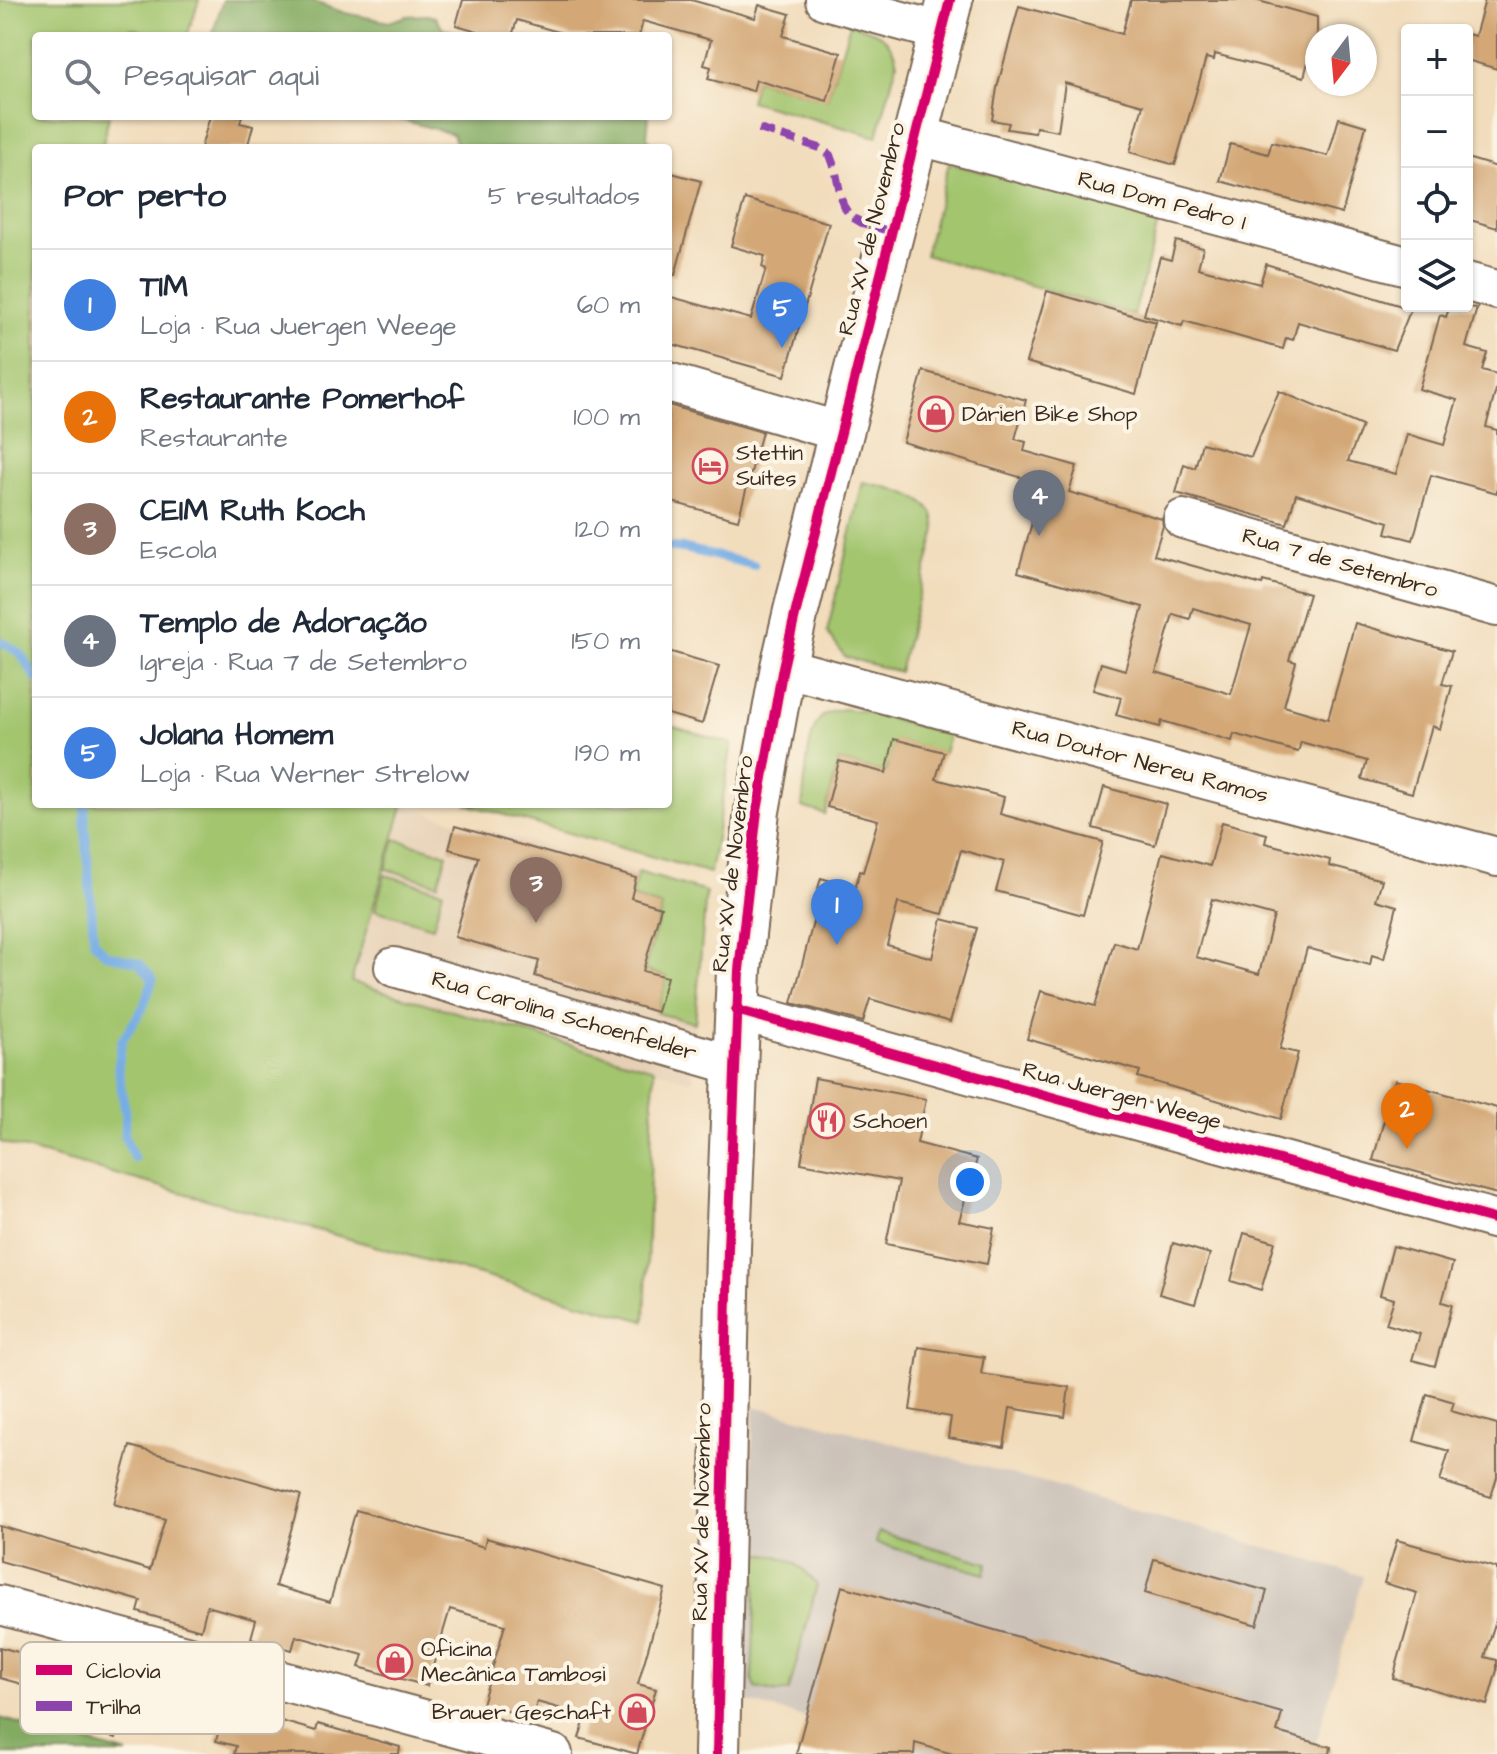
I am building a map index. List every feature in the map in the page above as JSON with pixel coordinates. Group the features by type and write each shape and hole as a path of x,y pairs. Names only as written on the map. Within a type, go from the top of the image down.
{"main road":[{"name":"Rua XV de Novembro","path":"717,1754 736,1010 757,811 783,667 946,16"}],"street":[{"path":"825,0 946,16"},
{"name":"Rua Dom Pedro I","path":"916,135 1401,264"},
{"path":"1473,284 1497,290"},
{"path":"672,383 841,432"},
{"name":"Rua 7 de Setembro","path":"1183,519 1497,607"},
{"name":"Rua Doutor Nereu Ramos","path":"783,667 1497,857"},
{"name":"Rua Carolina Schoenfelder","path":"394,967 734,1065"},
{"name":"Rua Juergen Weege","path":"736,1010 1497,1220"},
{"path":"0,1605 137,1642"},
{"path":"284,1682 553,1754"}],"shaded area":[{"path":"402,808 706,892 693,1081 351,982"},
{"path":"754,1406 1051,1485 1363,1576 1313,1754 934,1754 742,1700"}],"green space":[{"path":"0,0 199,0 188,32 146,32 131,28 130,32 32,32 32,120 108,120 103,144 32,144 32,808 402,808 351,982 654,1069 645,1321 0,1142"},
{"path":"223,0 308,0 345,13 389,22 407,16 427,15 435,17 444,29 454,32 213,32"},
{"path":"850,24 881,35 891,46 897,63 877,137 750,101 756,80 827,100"},
{"path":"402,120 649,120 647,137 651,144 456,144 453,134"},
{"path":"949,163 1159,220 1134,315 925,255"},
{"path":"863,482 910,495 926,505 934,518 936,530 899,672 845,657 827,632"},
{"path":"843,709 949,734 944,753 895,740 886,773 839,761 825,814 802,807 812,735 820,719 830,712"},
{"path":"672,726 732,744 710,873 480,808 672,808"},
{"path":"395,839 447,854 438,884 386,869"},
{"path":"638,872 706,892 695,1023 657,1013 667,977 644,970 662,907 632,897"},
{"path":"385,875 443,891 433,927 375,910"},
{"path":"879,1532 988,1563 985,1574 876,1543"},
{"path":"757,1554 775,1555 791,1561 817,1585 789,1691 778,1693 755,1688 752,1679"},
{"path":"0,1718 20,1724 20,1734 57,1734 128,1754 0,1754"}],"building":[{"path":"463,0 691,0 755,18 759,5 790,14 783,36 841,53 827,101 756,80 753,91 708,79 711,67 704,65 711,40 643,21 640,32 558,32 517,20 513,32 481,32 456,25"},
{"path":"1131,0 1255,0 1317,17 1317,24 1305,24 1304,77 1215,54 1214,60 1206,58 1175,165 1130,152 1143,105 1065,83 1058,131 1036,127 1035,133 1007,129 1009,123 992,120 997,88 1019,6 1122,34"},
{"path":"1485,0 1497,0 1497,69 1473,62 1475,36"},
{"path":"1339,118 1366,126 1342,214 1220,181 1230,144 1268,154 1272,142 1328,156"},
{"path":"209,120 241,120 240,123 253,126 248,144 202,144"},
{"path":"1473,160 1497,167 1497,228 1473,221"},
{"path":"672,173 701,181 675,275 672,275"},
{"path":"745,199 829,223 785,376 672,344 672,297 751,319 766,269 762,267 765,256 731,246"},
{"path":"1176,241 1203,248 1198,268 1260,284 1266,264 1401,306 1401,312 1410,312 1394,350 1298,322 1293,340 1286,338 1283,349 1184,321 1182,326 1144,315 1160,257 1171,260"},
{"path":"1047,291 1156,322 1136,394 1026,362"},
{"path":"1473,308 1477,308 1466,347 1487,353 1482,370 1497,374 1497,386 1486,427 1497,430 1497,493 1431,475 1413,540 1386,533 1389,522 1296,494 1287,524 1176,493 1184,464 1195,468 1202,443 1251,457 1279,391 1362,426 1348,461 1396,474 1407,434 1444,445 1457,400 1419,389 1440,315 1446,317 1448,312 1473,312"},
{"path":"923,371 1026,400 1015,439 1026,442 1024,451 1077,466 1069,492 1162,519 1163,526 1154,555 1262,585 1263,581 1309,594 1289,660 1296,662 1284,706 1328,719 1355,623 1452,651 1442,684 1452,686 1440,729 1432,726 1412,793 1362,779 1367,761 1301,742 1298,752 1234,734 1232,741 1162,721 1160,727 1116,715 1121,698 1093,690 1101,663 1125,670 1143,607 1018,572 1043,484 903,442","holes":["1193,608 1251,625 1231,694 1156,672 1173,614 1190,619"]},
{"name":"Stettin Suítes","path":"672,406 762,432 738,520 672,502"},
{"path":"672,652 719,666 702,724 672,715"},
{"path":"894,739 944,752 936,779 1004,797 1000,814 1103,842 1083,915 996,891 1004,862 961,850 943,914 898,903 887,945 932,958 942,919 977,928 950,1022 870,999 863,1022 792,1003 817,907 813,906 821,878 855,888 860,871 863,872 878,820 827,807 839,761 886,773"},
{"path":"1104,787 1166,804 1155,845 1093,828"},
{"path":"1222,822 1267,834 1265,843 1330,860 1329,866 1382,880 1376,900 1397,906 1384,959 1372,955 1370,965 1307,948 1280,1049 1298,1053 1281,1119 1138,1077 1140,1071 1027,1039 1041,991 1095,1006 1114,942 1137,949 1162,853 1210,866","holes":["1212,899 1274,916 1259,974 1196,957"]},
{"path":"455,826 636,878 631,898 661,907 643,971 667,977 657,1012 535,976 539,961 455,937 478,857 449,849"},
{"path":"815,1078 926,1099 917,1143 977,1159 959,1221 994,1228 987,1264 886,1244 899,1181 801,1163"},
{"path":"1395,1080 1497,1108 1497,1194 1373,1160"},
{"path":"1244,1233 1275,1242 1261,1290 1231,1281"},
{"path":"1173,1243 1210,1254 1195,1304 1159,1294"},
{"path":"1393,1246 1453,1263 1442,1302 1452,1305 1435,1366 1412,1360 1420,1334 1386,1324 1394,1299 1380,1295"},
{"path":"919,1347 984,1357 981,1374 1069,1387 1065,1417 1010,1408 1004,1447 948,1438 951,1417 910,1410"},
{"path":"1427,1394 1454,1402 1451,1411 1497,1424 1497,1477 1491,1497 1440,1481 1449,1451 1414,1441"},
{"path":"130,1446 301,1495 275,1586 330,1602 356,1510 484,1547 486,1538 665,1589 638,1684 656,1689 637,1754 579,1738 586,1716 537,1702 532,1718 482,1704 505,1625 450,1609 427,1686 359,1667 363,1655 296,1636 292,1650 284,1648 284,1642 251,1638 256,1620 207,1606 201,1630 138,1612 141,1601 0,1561 0,1526 150,1570 165,1519 114,1504"},
{"path":"1397,1540 1497,1568 1497,1616 1485,1657 1497,1660 1497,1670 1487,1705 1393,1678 1417,1593 1384,1583"},
{"path":"1154,1559 1267,1591 1257,1625 1145,1593"},
{"path":"842,1586 1282,1713 1277,1732 1331,1747 1330,1754 953,1754 915,1743 914,1754 796,1754"},
{"path":"0,1647 20,1653 20,1684 0,1678"},
{"path":"284,1722 316,1731 318,1724 400,1747 399,1754 234,1754 236,1746 216,1741 218,1734 284,1734"}],"waterway":[{"path":"672,547 754,565"},
{"path":"0,641 21,654 32,672"},
{"path":"85,808 94,942 106,954 139,963 153,979 143,1008 122,1040 118,1068 126,1117 124,1135 134,1158"}],"marked path":[{"path":"759,129 820,148 830,155 843,205 850,216 892,232"}],"cycle path":[{"path":"717,1754 728,1248 739,970 757,811 796,611 950,0"},
{"path":"736,1010 1497,1220"}],"place":[{"name":"Jolana Homem","path":"782,348"},
{"name":"Dárien Bike Shop","path":"936,414"},
{"name":"Stettin Suítes","path":"710,466"},
{"name":"Templo de Adoração","path":"1039,536"},
{"name":"CEIM Ruth Koch","path":"536,923"},
{"name":"TIM","path":"837,945"},
{"name":"Schoen","path":"827,1121"},
{"name":"Restaurante Pomerhof","path":"1407,1149"},
{"name":"Oficina Mecânica Tambosi","path":"395,1662"},
{"name":"Brauer Geschaft","path":"637,1712"}]}
